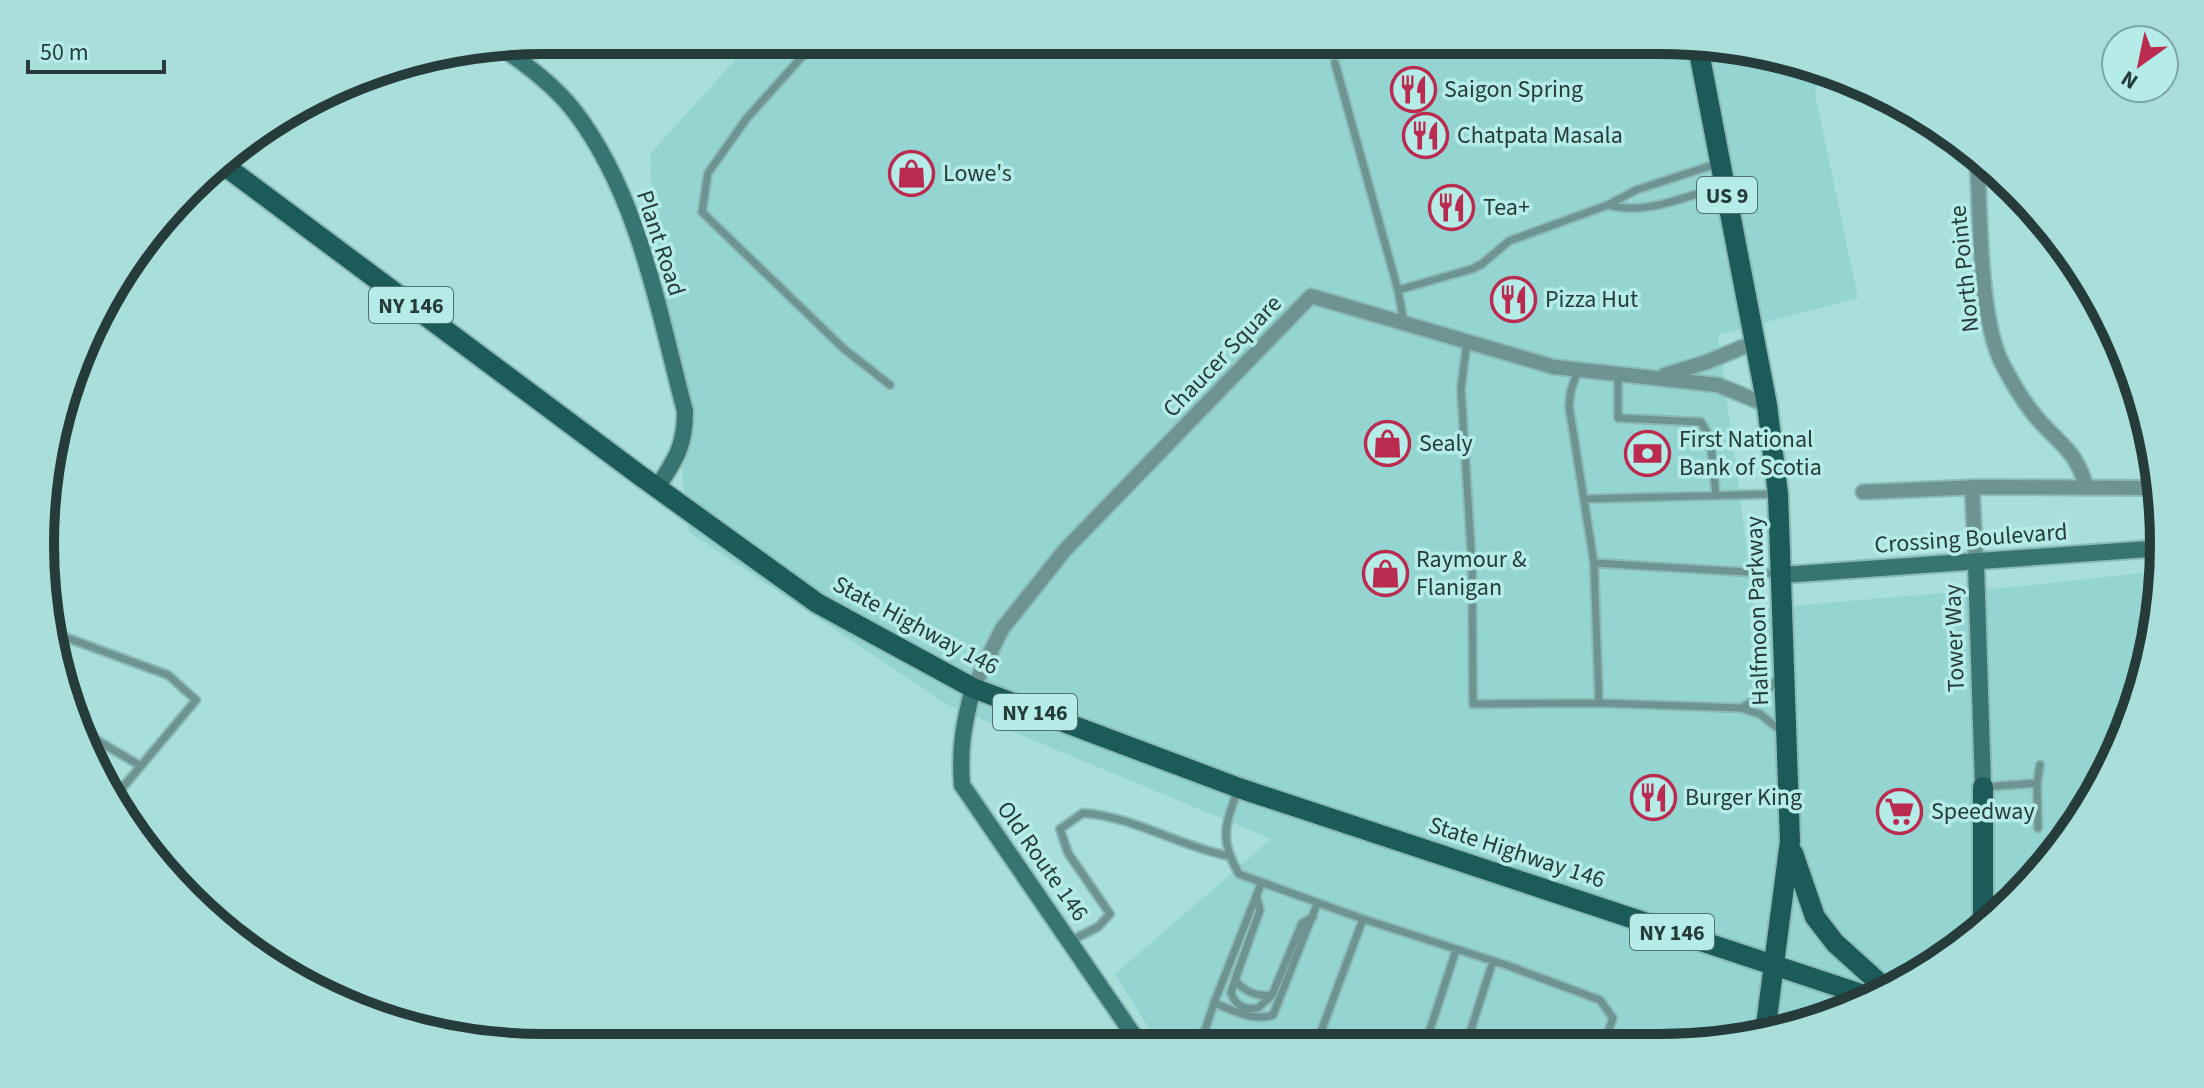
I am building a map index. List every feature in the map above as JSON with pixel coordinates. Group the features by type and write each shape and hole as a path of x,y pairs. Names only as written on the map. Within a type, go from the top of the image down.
{"main road":[{"name":"Halfmoon Parkway","path":"1700,56 1767,405 1778,494 1790,841 1766,1022"},
{"name":"State Highway 146","path":"229,169 657,488 817,603 973,688 1239,788 1857,993"},
{"path":"1983,787 1983,912"},
{"path":"1790,841 1815,917 1835,943 1878,982"}],"street":[{"name":"Plant Road","path":"512,55 574,111 597,145 617,185 643,254 685,411 685,435 679,455 657,488"},
{"path":"518,59 525,55"},
{"name":"North Pointe","path":"1978,172 1986,304 2001,363 2037,418 2072,452 2086,486"},
{"name":"Chaucer Square","path":"973,688 1002,629 1065,550 1311,296 1554,367 1718,385 1767,405"},
{"name":"Chaucer Square","path":"1657,377 1707,362 1755,342"},
{"path":"1863,492 1972,487 2147,488"},
{"name":"Tower Way","path":"1972,487 1983,787"},
{"name":"Crossing Boulevard","path":"1782,575 2150,549"},
{"name":"Old Route 146","path":"973,688 961,731 962,785 1133,1034"}],"lane":[{"path":"804,54 747,118 708,173 702,212 844,349 890,385"},
{"path":"1335,63 1398,290 1404,323"},
{"path":"1398,290 1472,269 1509,241 1608,205 1636,190 1721,162"},
{"path":"1608,205 1639,209 1726,185"},
{"path":"1467,341 1461,389 1472,565 1473,704 1599,703 1741,708 1760,714 1788,740"},
{"path":"1578,370 1569,406 1594,563 1599,703"},
{"path":"1618,374 1618,418 1701,422 1710,438 1716,495"},
{"path":"1584,499 1778,494"},
{"path":"1594,563 1782,575"},
{"path":"62,636 168,675 196,700 121,790"},
{"path":"1741,708 1764,695 1786,669"},
{"path":"94,739 141,766"},
{"path":"2038,828 2037,783 2040,765"},
{"path":"1983,787 2037,783"},
{"path":"1239,788 1225,827 1229,856 1239,874 1317,904 1493,961 1600,1000 1613,1018 1607,1034"},
{"path":"1070,941 1098,927 1110,914 1068,853 1060,829 1083,813 1111,815 1202,851 1229,856"},
{"path":"1208,1034 1205,1030 1214,1003 1261,884"},
{"path":"1256,896 1260,910 1231,993 1235,1002 1242,1007 1258,1008 1272,995 1302,923 1313,917"},
{"path":"1214,1003 1254,1018 1273,1015 1317,904"},
{"path":"1320,1034 1363,919"},
{"path":"1429,1034 1456,950"},
{"path":"1470,1034 1493,961"},
{"path":"1235,980 1241,988 1253,994 1272,995"}],"shaded area":[{"path":"740,54 1660,54 1756,63 1818,80 1815,94 1858,298 1718,335 1755,609 2149,572 2141,640 2113,732 2084,789 2049,842 1983,912 1958,933 1905,968 1848,997 1818,1008 1756,1025 1692,1033 1152,1034 1115,974 1271,839 946,704 689,532 654,230 650,154"}],"place":[{"name":"Saigon Spring","path":"1413,89"},
{"name":"Chatpata Masala","path":"1426,135"},
{"name":"Lowe's","path":"912,173"},
{"name":"Tea+","path":"1452,207"},
{"name":"Pizza Hut","path":"1514,299"},
{"name":"Sealy","path":"1388,443"},
{"name":"First National Bank of Scotia","path":"1648,453"},
{"name":"Raymour & Flanigan","path":"1385,573"},
{"name":"Burger King","path":"1654,797"},
{"name":"Speedway","path":"1900,811"}]}
